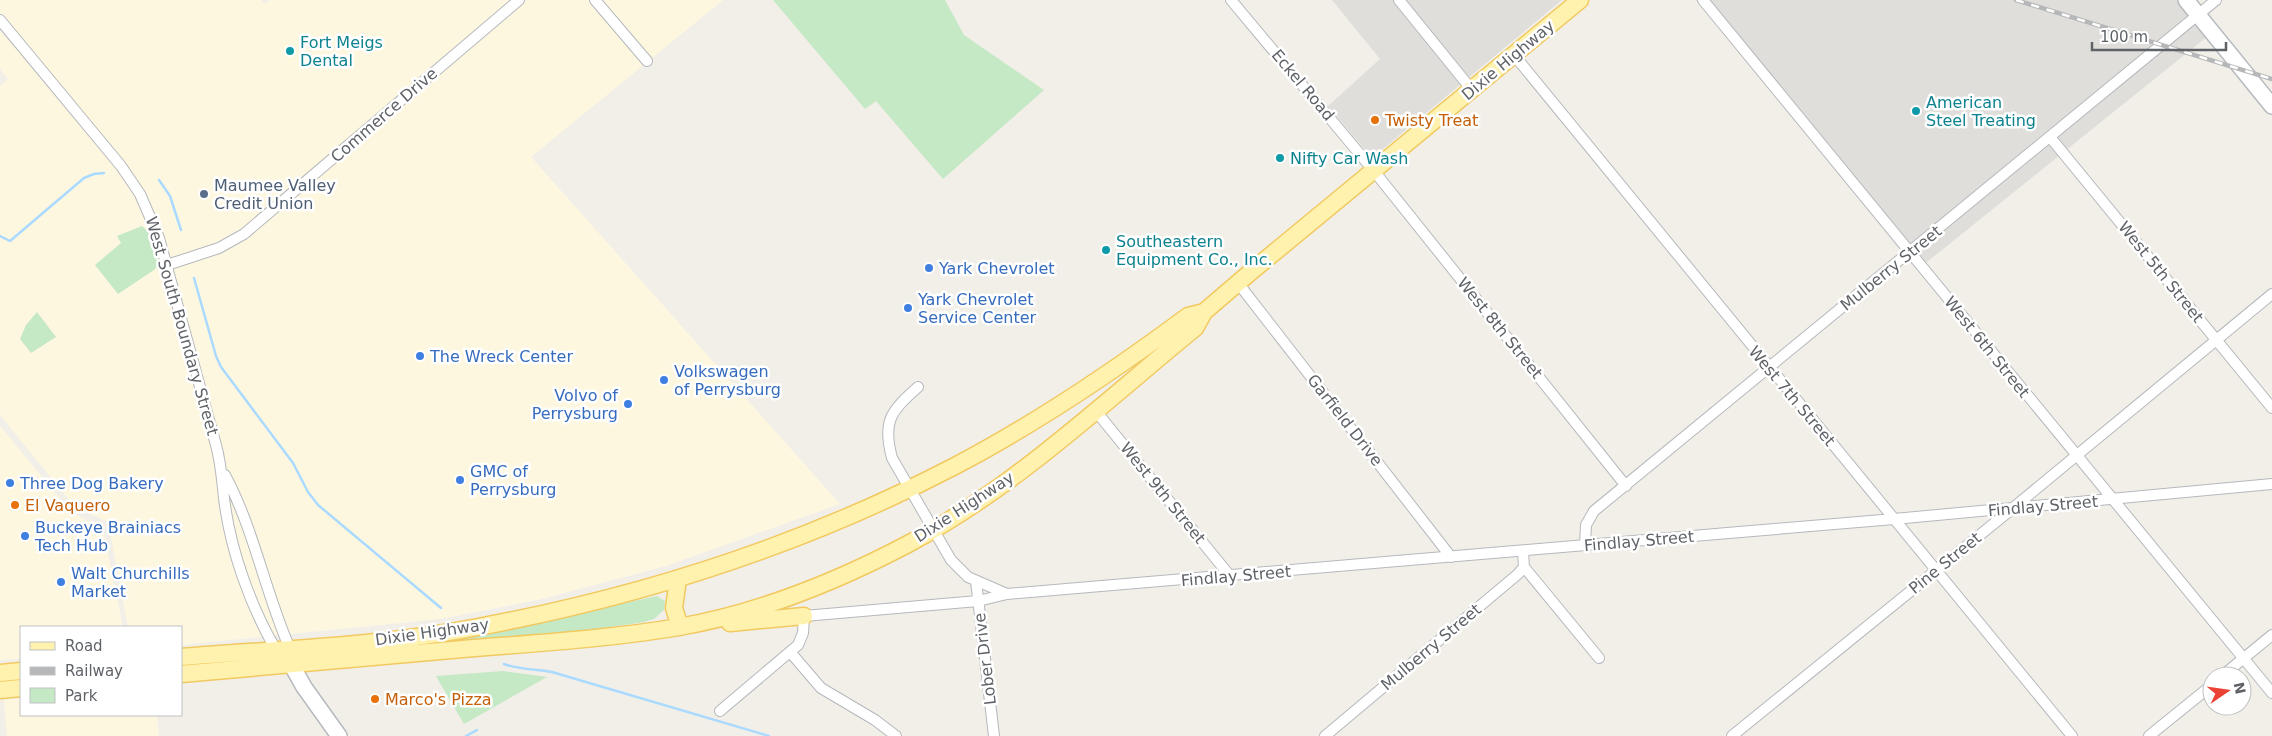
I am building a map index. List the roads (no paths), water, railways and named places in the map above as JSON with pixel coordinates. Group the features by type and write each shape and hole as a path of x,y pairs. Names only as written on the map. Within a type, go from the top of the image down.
{"main road":[{"name":"Dixie Highway","path":"182,657 286,655 565,640 680,627 730,615 813,588 882,557 933,530 996,490 1195,328 1204,312 1580,0"},
{"path":"2186,0 2272,106"},
{"name":"Dixie Highway","path":"182,674 286,655 295,658 302,654 404,644 585,604 678,579 747,557 804,536 909,489 1010,435 1102,378 1188,316 1204,312"},
{"path":"678,579 674,608 680,627 804,616"},
{"path":"182,669 197,664 286,655"},
{"name":"West South Boundary Street","path":"286,655 304,687 340,736"},
{"path":"0,672 20,671"},
{"path":"0,690 20,688"}],"street":[{"name":"Commerce Drive","path":"166,265 219,248 244,234 519,0"},
{"path":"595,0 647,61"},
{"name":"Eckel Road","path":"1231,0 1374,171"},
{"path":"1399,0 1472,90"},
{"name":"West 6th Street","path":"1703,0 2272,693"},
{"name":"Mulberry Street","path":"1585,546 1586,525 1589,518 2216,0"},
{"name":"West South Boundary Street","path":"0,20 133,182 150,213 223,472 235,495 275,614 286,655"},
{"name":"West 7th Street","path":"1514,55 2072,736"},
{"name":"West 5th Street","path":"2050,137 2272,408"},
{"name":"West 8th Street","path":"1374,171 1626,486"},
{"name":"Garfield Drive","path":"1238,284 1451,557"},
{"name":"Pine Street","path":"1732,736 2013,508 2272,294"},
{"name":"Findlay Street","path":"918,387 897,406 890,416 888,429 892,458 951,560 976,581 1006,594"},
{"name":"West 9th Street","path":"1095,410 1230,576"},
{"name":"West South Boundary Street","path":"223,472 224,498 242,572 265,631 286,655"},
{"name":"Findlay Street","path":"804,616 978,601 1006,594 1894,520 2272,484"},
{"path":"1523,551 1524,567 1599,658"},
{"name":"Mulberry Street","path":"1324,736 1470,615 1524,567"},
{"name":"Lober Drive","path":"976,581 994,736"},
{"path":"720,711 791,653 801,639 804,616"},
{"path":"2235,666 2272,635"},
{"path":"791,653 821,688 868,715 896,736"},
{"path":"2149,736 2202,692"}],"waterway":[{"path":"0,236 10,241 84,178 104,173"},
{"path":"159,180 170,196 181,230"},
{"path":"194,278 216,356 221,367 293,463 308,492 318,505 441,608"},
{"path":"504,664 552,672 769,736"},
{"path":"466,736 477,730"}],"railway":[{"path":"2016,0 2272,79"}],"place":[{"name":"Fort Meigs Dental","path":"290,51"},
{"name":"American Steel Treating","path":"1916,111"},
{"name":"Twisty Treat","path":"1375,120"},
{"name":"Nifty Car Wash","path":"1280,158"},
{"name":"Maumee Valley Credit Union","path":"204,194"},
{"name":"Southeastern Equipment Co., Inc.","path":"1106,250"},
{"name":"Yark Chevrolet","path":"929,268"},
{"name":"Yark Chevrolet Service Center","path":"908,308"},
{"name":"The Wreck Center","path":"420,356"},
{"name":"Volkswagen of Perrysburg","path":"664,380"},
{"name":"Volvo of Perrysburg","path":"628,404"},
{"name":"GMC of Perrysburg","path":"460,480"},
{"name":"Three Dog Bakery","path":"10,483"},
{"name":"El Vaquero","path":"15,505"},
{"name":"Buckeye Brainiacs Tech Hub","path":"25,536"},
{"name":"Walt Churchills Market","path":"61,582"},
{"name":"Marco's Pizza","path":"375,699"}]}
